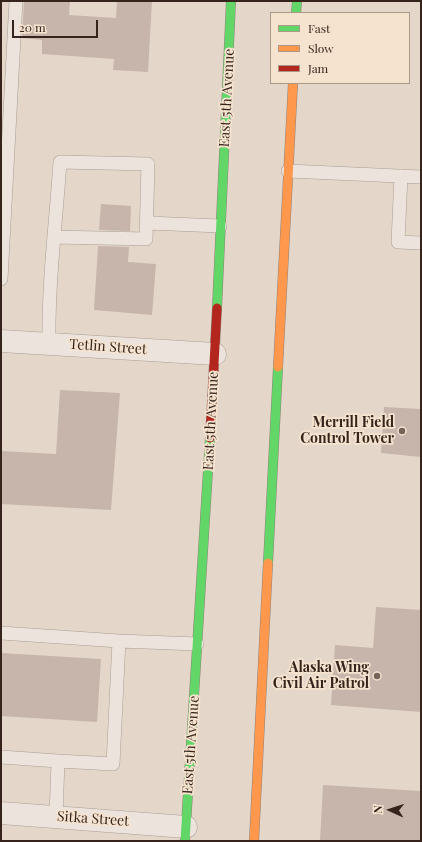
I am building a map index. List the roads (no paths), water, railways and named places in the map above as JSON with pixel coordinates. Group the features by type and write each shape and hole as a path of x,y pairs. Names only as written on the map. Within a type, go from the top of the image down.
{"highway":[{"name":"East 5th Avenue","path":"186,834 215,354 231,1"},
{"path":"296,12 297,1"},
{"path":"254,841 293,84"}],"street":[{"name":"Tetlin Street","path":"1,341 215,354"},
{"name":"Sitka Street","path":"1,812 56,816 186,834"}],"lane":[{"path":"1,279 16,1"},
{"path":"49,344 54,237 60,162 148,164 146,239 54,237"},
{"path":"288,171 421,177"},
{"path":"401,176 398,242 421,243"},
{"path":"147,223 220,226"},
{"path":"1,633 118,641 197,644"},
{"path":"1,757 113,764 118,641"},
{"path":"56,816 58,761"}],"place":[{"name":"Merrill Field Control Tower","path":"402,431"},
{"name":"Alaska Wing Civil Air Patrol","path":"377,676"}]}
